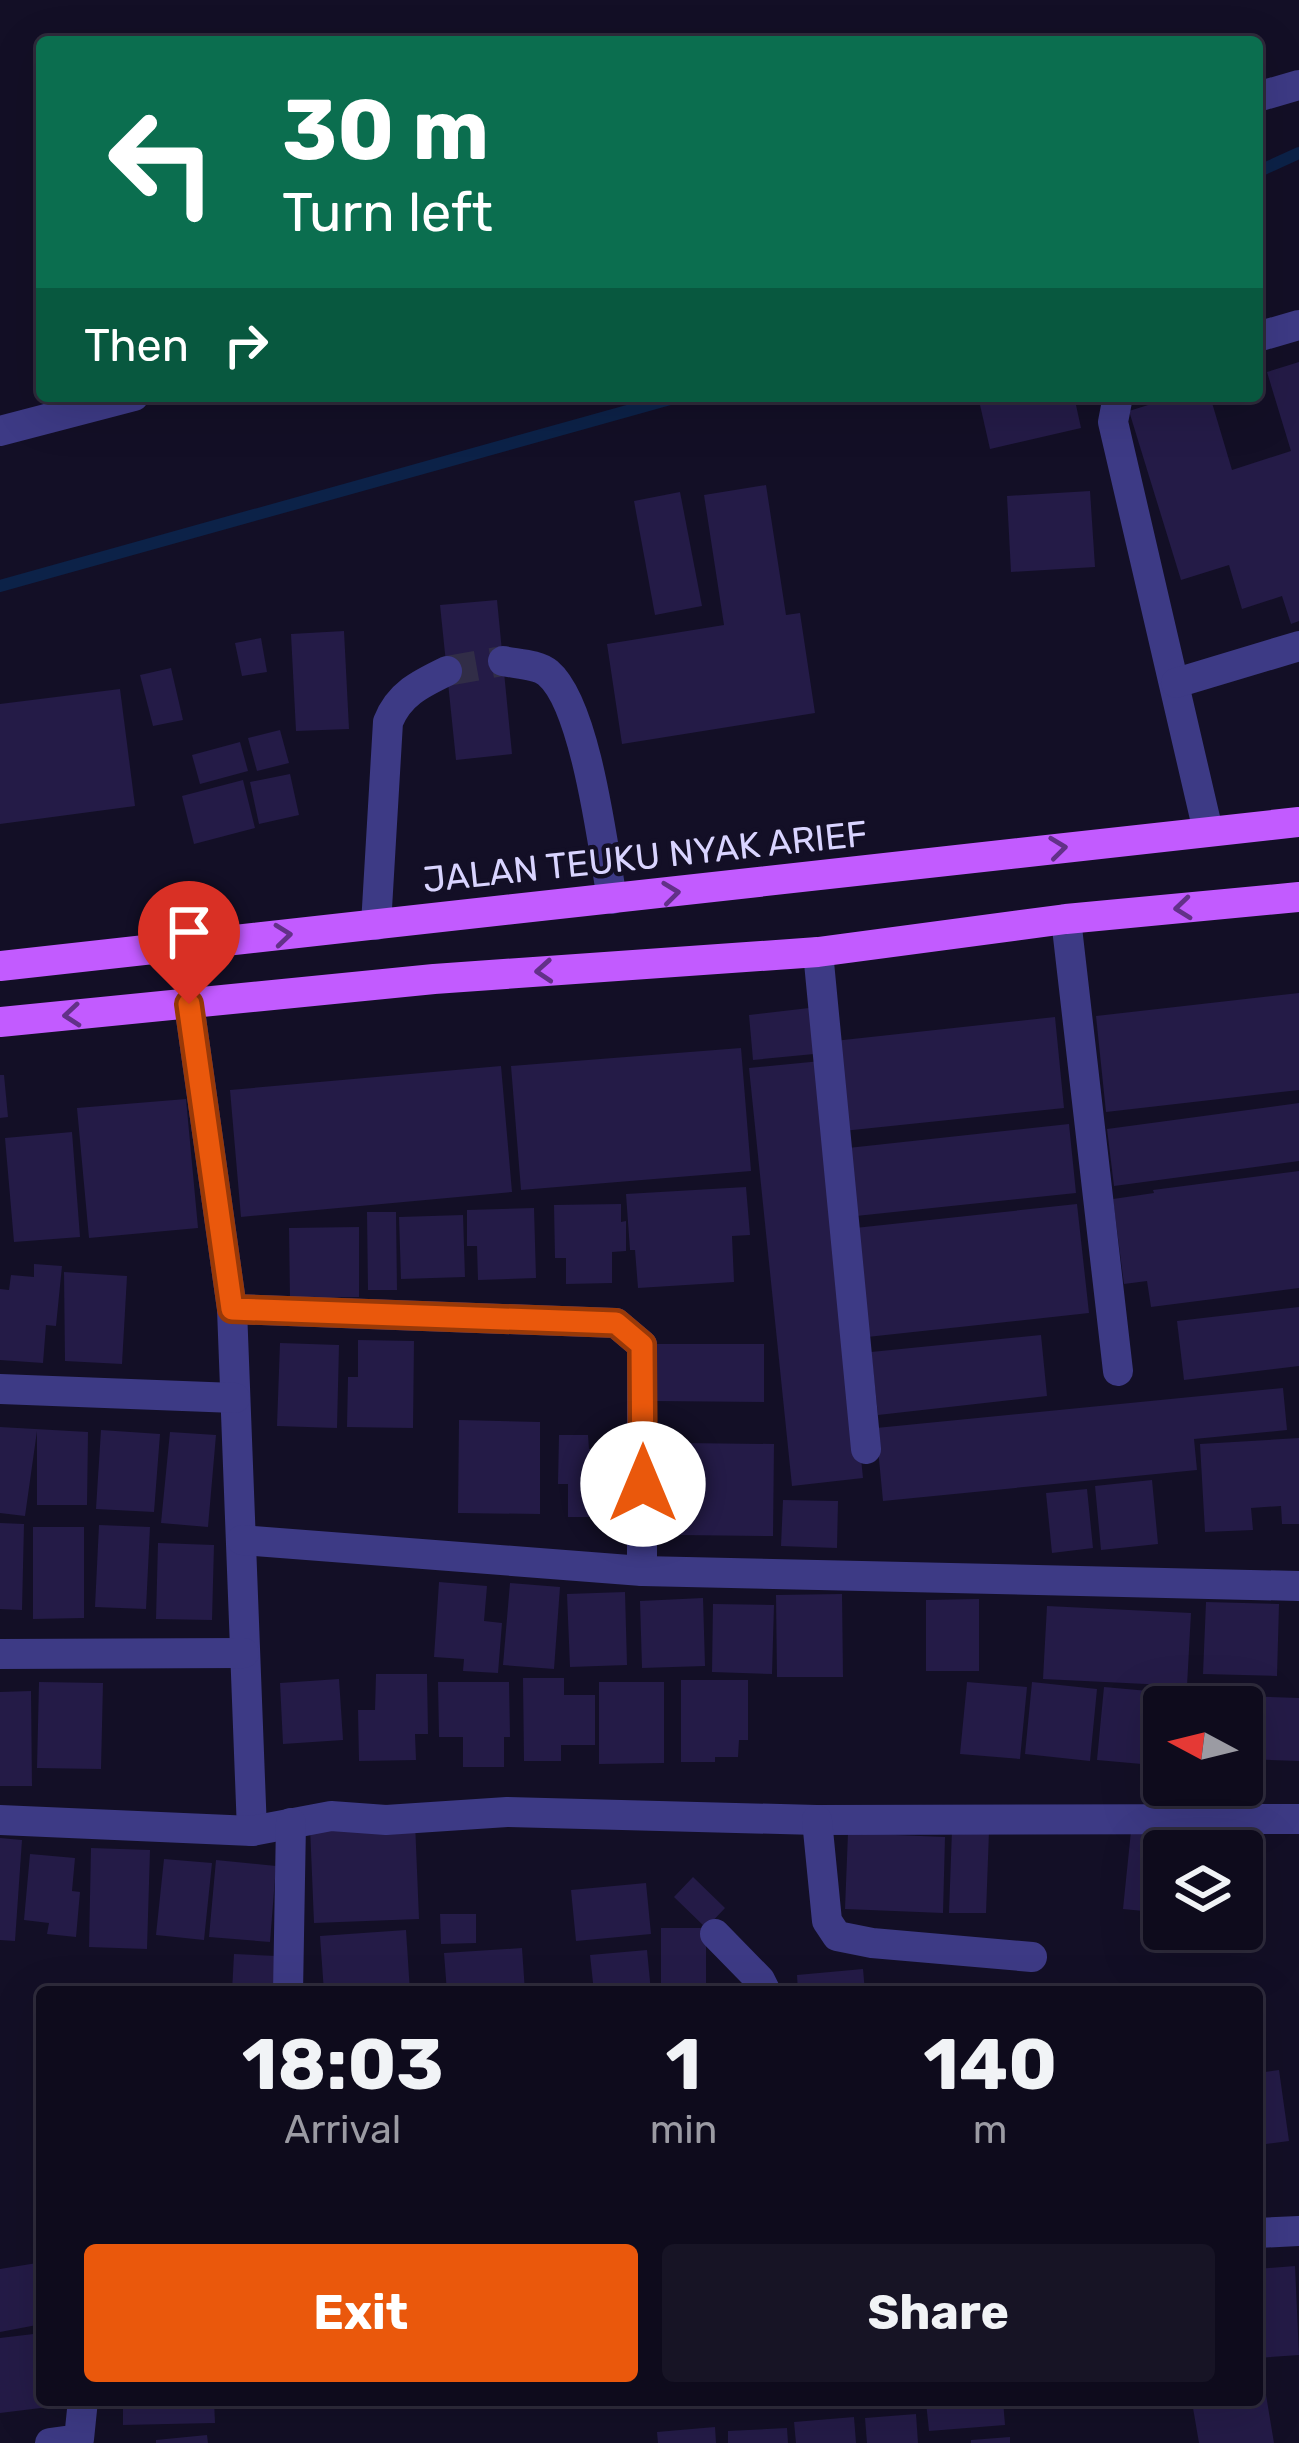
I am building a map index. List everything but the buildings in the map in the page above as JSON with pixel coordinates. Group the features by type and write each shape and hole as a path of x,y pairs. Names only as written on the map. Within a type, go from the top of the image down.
{"main road":[{"name":"JALAN TEUKU NYAK ARIEF","path":"0,966 1299,822"},
{"path":"0,1022 434,979 818,952 1066,919 1299,897"}],"street":[{"path":"1263,95 1299,85"},
{"path":"1263,336 1299,325"},
{"path":"0,431 111,402"},
{"path":"1117,402 1112,422 1208,831"},
{"path":"1176,682 1299,646"},
{"path":"503,662 544,669 566,692 589,771 612,899"},
{"path":"376,925 388,722 395,703 447,671"},
{"path":"1066,919 1118,1371"},
{"path":"818,952 866,1449"},
{"path":"189,1004 232,1309 252,1831"},
{"path":"232,1309 616,1323 642,1345 642,1571"},
{"path":"0,1389 235,1398"},
{"path":"242,1540 642,1571 1299,1586"},
{"path":"0,1654 244,1653"},
{"path":"0,1820 252,1831 331,1816 386,1820 507,1812 817,1820 1299,1819"},
{"path":"817,1820 826,1922 837,1936 1032,1957"},
{"path":"288,1986 292,1823"},
{"path":"715,1934 763,1986"},
{"path":"1263,2233 1299,2231"},
{"path":"70,2442 80,2406"}],"waterway":[{"path":"1263,169 1299,153"},
{"path":"0,586 659,402"}],"tunnel":[{"path":"447,671 503,661"}],"route":[{"path":"189,1004 232,1309 616,1323 642,1345 643,1484"}]}
